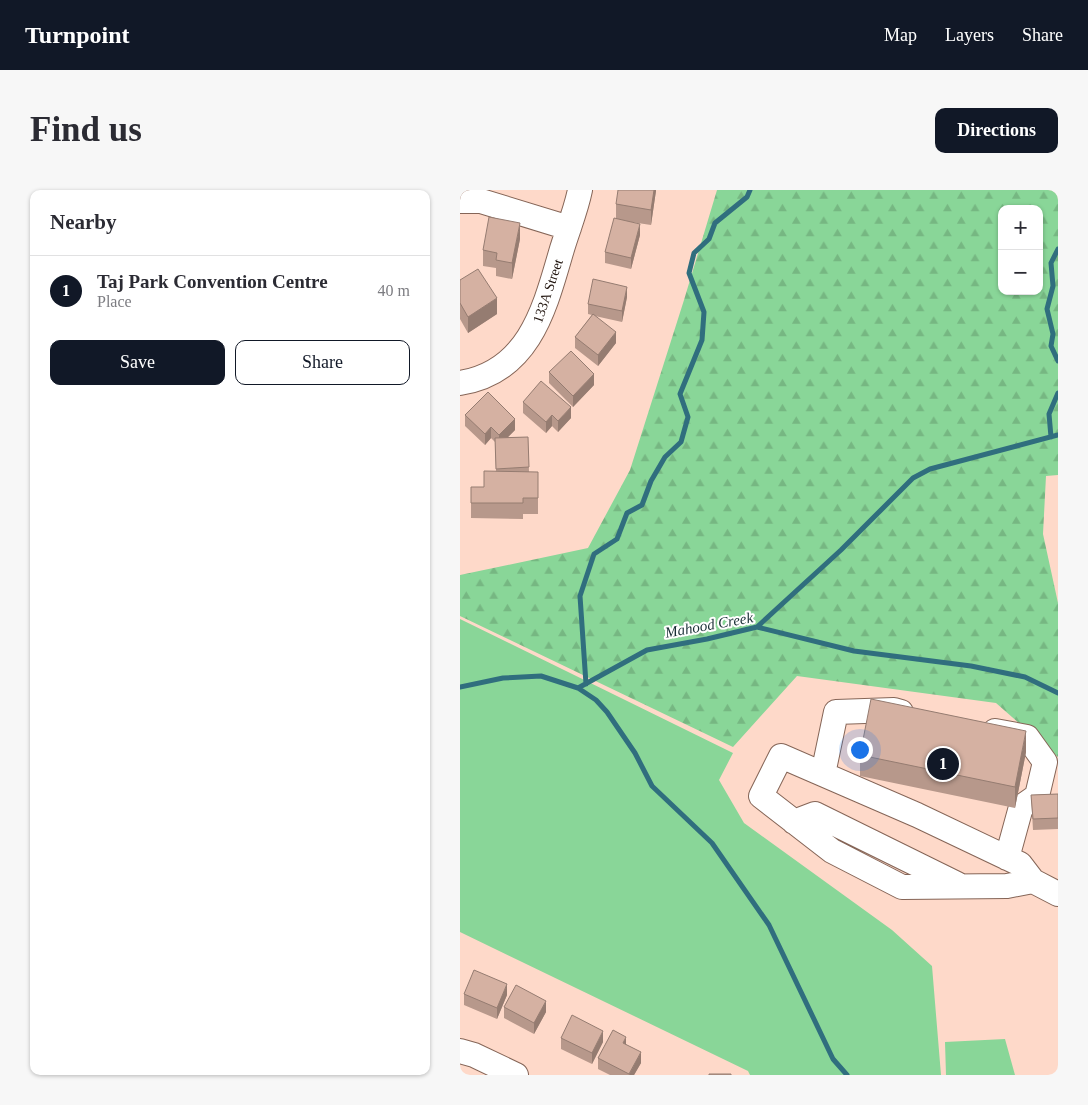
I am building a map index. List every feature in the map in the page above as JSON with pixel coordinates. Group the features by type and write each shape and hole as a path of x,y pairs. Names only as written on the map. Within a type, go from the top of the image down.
{"street":[{"name":"133A Street","path":"460,382 469,381 490,373 508,362 523,347 536,327 546,306 568,228 578,203 580,190"},
{"path":"460,201 481,201 568,228"},
{"path":"822,774 836,712 894,710 922,716"},
{"path":"970,726 1027,737 1045,762 1050,785 1021,807 1007,858"},
{"path":"1033,881 1007,886 902,887 832,851 761,796 781,756 917,815 1020,864 1033,881 1058,894"},
{"path":"460,1051 474,1054 516,1075"}],"green space":[{"path":"717,190 1058,190 1058,475 1046,476 1043,534 1058,603 1058,757 996,703 797,676 733,747 460,616 460,575 588,548 630,470"},
{"path":"460,619 733,753 719,780 744,823 892,930 932,966 941,1075 750,1075 748,1071 460,932"},
{"path":"1005,1039 1015,1075 946,1075 945,1042"}],"building":[{"path":"618,190 654,190 651,210 616,204"},
{"path":"489,217 520,223 512,263 496,260 497,253 483,250"},
{"path":"614,218 640,224 631,258 605,252"},
{"path":"478,269 497,298 468,317 460,303 460,280"},
{"path":"593,279 627,287 622,311 588,304"},
{"path":"593,314 616,332 598,355 575,337"},
{"path":"571,351 594,374 573,396 549,372"},
{"path":"541,381 571,407 558,421 552,415 546,422 523,402"},
{"path":"488,392 515,419 499,435 491,427 485,434 465,415"},
{"path":"528,437 529,467 496,469 495,438"},
{"path":"484,471 538,472 538,498 523,498 523,503 471,503 471,487 484,487"},
{"path":"871,699 1026,731 1015,787 860,755"},
{"path":"1058,794 1058,818 1033,819 1031,795"},
{"path":"474,970 507,984 497,1008 464,994"},
{"path":"516,985 546,1001 534,1023 504,1007"},
{"path":"572,1015 603,1031 592,1053 561,1038"},
{"path":"613,1030 626,1037 623,1043 641,1052 629,1074 598,1058"},
{"path":"731,1074 731,1075 709,1075"}],"waterway":[{"path":"586,684 580,596 594,554 617,539 627,513 642,505 651,481 665,457 681,442 688,417 680,394 702,340 704,312 689,273 694,253 709,239 715,223 747,197 750,190"},
{"path":"1058,249 1051,263 1053,286 1047,309 1053,334 1051,346 1058,361"},
{"path":"1051,437 1049,414 1058,393"},
{"path":"757,627 841,550 913,478 930,469 1058,435"},
{"name":"Mahood Creek","path":"460,687 503,678 541,676 578,688 647,650 707,639 757,627 854,651 971,666 1025,677 1058,693"},
{"path":"578,688 596,700 607,712 635,753 652,786 712,843 769,925 833,1059 847,1075"}],"place":[{"name":"Taj Park Convention Centre","path":"943,764"}]}
